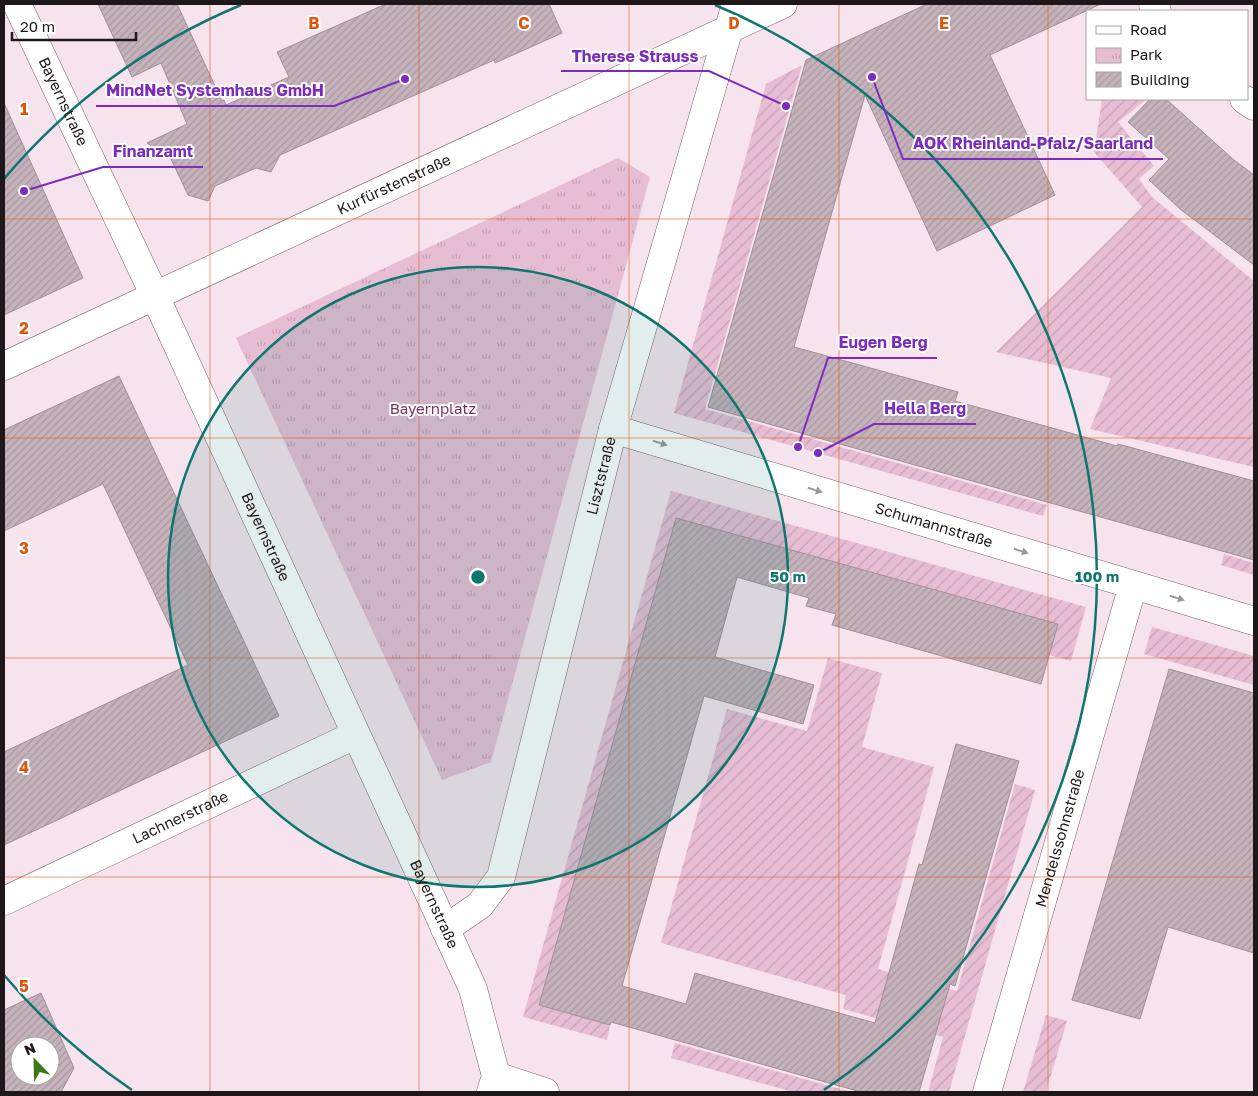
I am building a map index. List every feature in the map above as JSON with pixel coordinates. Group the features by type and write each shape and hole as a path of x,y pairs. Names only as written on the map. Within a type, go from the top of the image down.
{"street":[{"name":"Bayernstraße","path":"17,4 155,296 473,989 493,1084"},
{"name":"Kurfürstenstraße","path":"4,366 155,296 732,16 783,4"},
{"name":"Lisztstraße","path":"445,929 480,905 501,877 613,429 732,16"},
{"name":"Schumannstraße","path":"613,429 1254,621"},
{"name":"Mendelssohnstraße","path":"987,1092 1133,585"},
{"name":"Lachnerstraße","path":"4,901 355,734"},
{"path":"493,1084 545,1092"}],"green space":[{"path":"802,65 705,409 1047,505 1043,516 674,413 766,84"},
{"path":"1102,100 1146,100 1118,122 1154,166 1139,179 1152,197 1254,281 1254,467 1090,429 1111,378 996,352 1142,207 1094,152"},
{"name":"Bayernplatz","path":"618,158 650,177 491,762 442,780 236,338"},
{"path":"671,491 1086,607 1071,661 1049,655 1058,624 676,518 539,1005 610,1025 607,1040 523,1017"},
{"path":"1224,554 1254,563 1254,575 1221,565"},
{"path":"1152,627 1254,656 1254,685 1144,654"},
{"path":"828,658 882,673 862,747 934,767 878,969 957,991 1015,784 1035,790 949,1092 928,1092 943,1037 843,1009 846,995 661,943 727,709 807,731"},
{"path":"1046,1015 1067,1021 1046,1092 1023,1092"},
{"path":"675,1043 851,1092 793,1092 671,1058"}],"building":[{"path":"98,4 177,4 222,101 224,100 226,105 289,77 277,52 386,4 549,4 562,33 495,63 494,60 280,155 271,172 256,168 215,186 208,201 188,195 171,159 147,143 187,124 161,63 132,77"},
{"path":"927,4 1101,4 990,55 1055,195 937,251 865,95 794,347 958,392 955,401 1117,446 1118,444 1254,481 1254,560 708,407 806,60"},
{"path":"1149,100 1167,100 1234,160 1254,175 1254,265 1180,209 1149,180 1169,159 1128,122"},
{"path":"4,103 83,278 4,315"},
{"path":"119,376 279,716 4,845 4,752 188,665 103,484 4,531 4,430"},
{"path":"676,518 1058,624 1041,684 832,625 836,614 806,606 809,598 737,577 715,657 814,685 803,724 704,696 622,986 686,1004 695,973 875,1023 919,864 922,865 956,744 1019,761 955,986 950,984 919,1092 861,1092 611,1022 610,1025 539,1005"},
{"path":"1169,669 1254,693 1254,953 1168,927 1140,1019 1072,1000"},
{"path":"41,993 60,1036 10,1036 10,1086 60,1086 60,1036 74,1068 61,1092 4,1092 4,1010"}],"place":[{"name":"AOK Rheinland-Pfalz/Saarland","path":"872,77"},
{"name":"MindNet Systemhaus GmbH","path":"405,79"},
{"name":"Therese Strauss","path":"786,106"},
{"name":"Finanzamt","path":"24,191"},
{"name":"Eugen Berg","path":"798,447"},
{"name":"Hella Berg","path":"818,453"}]}
